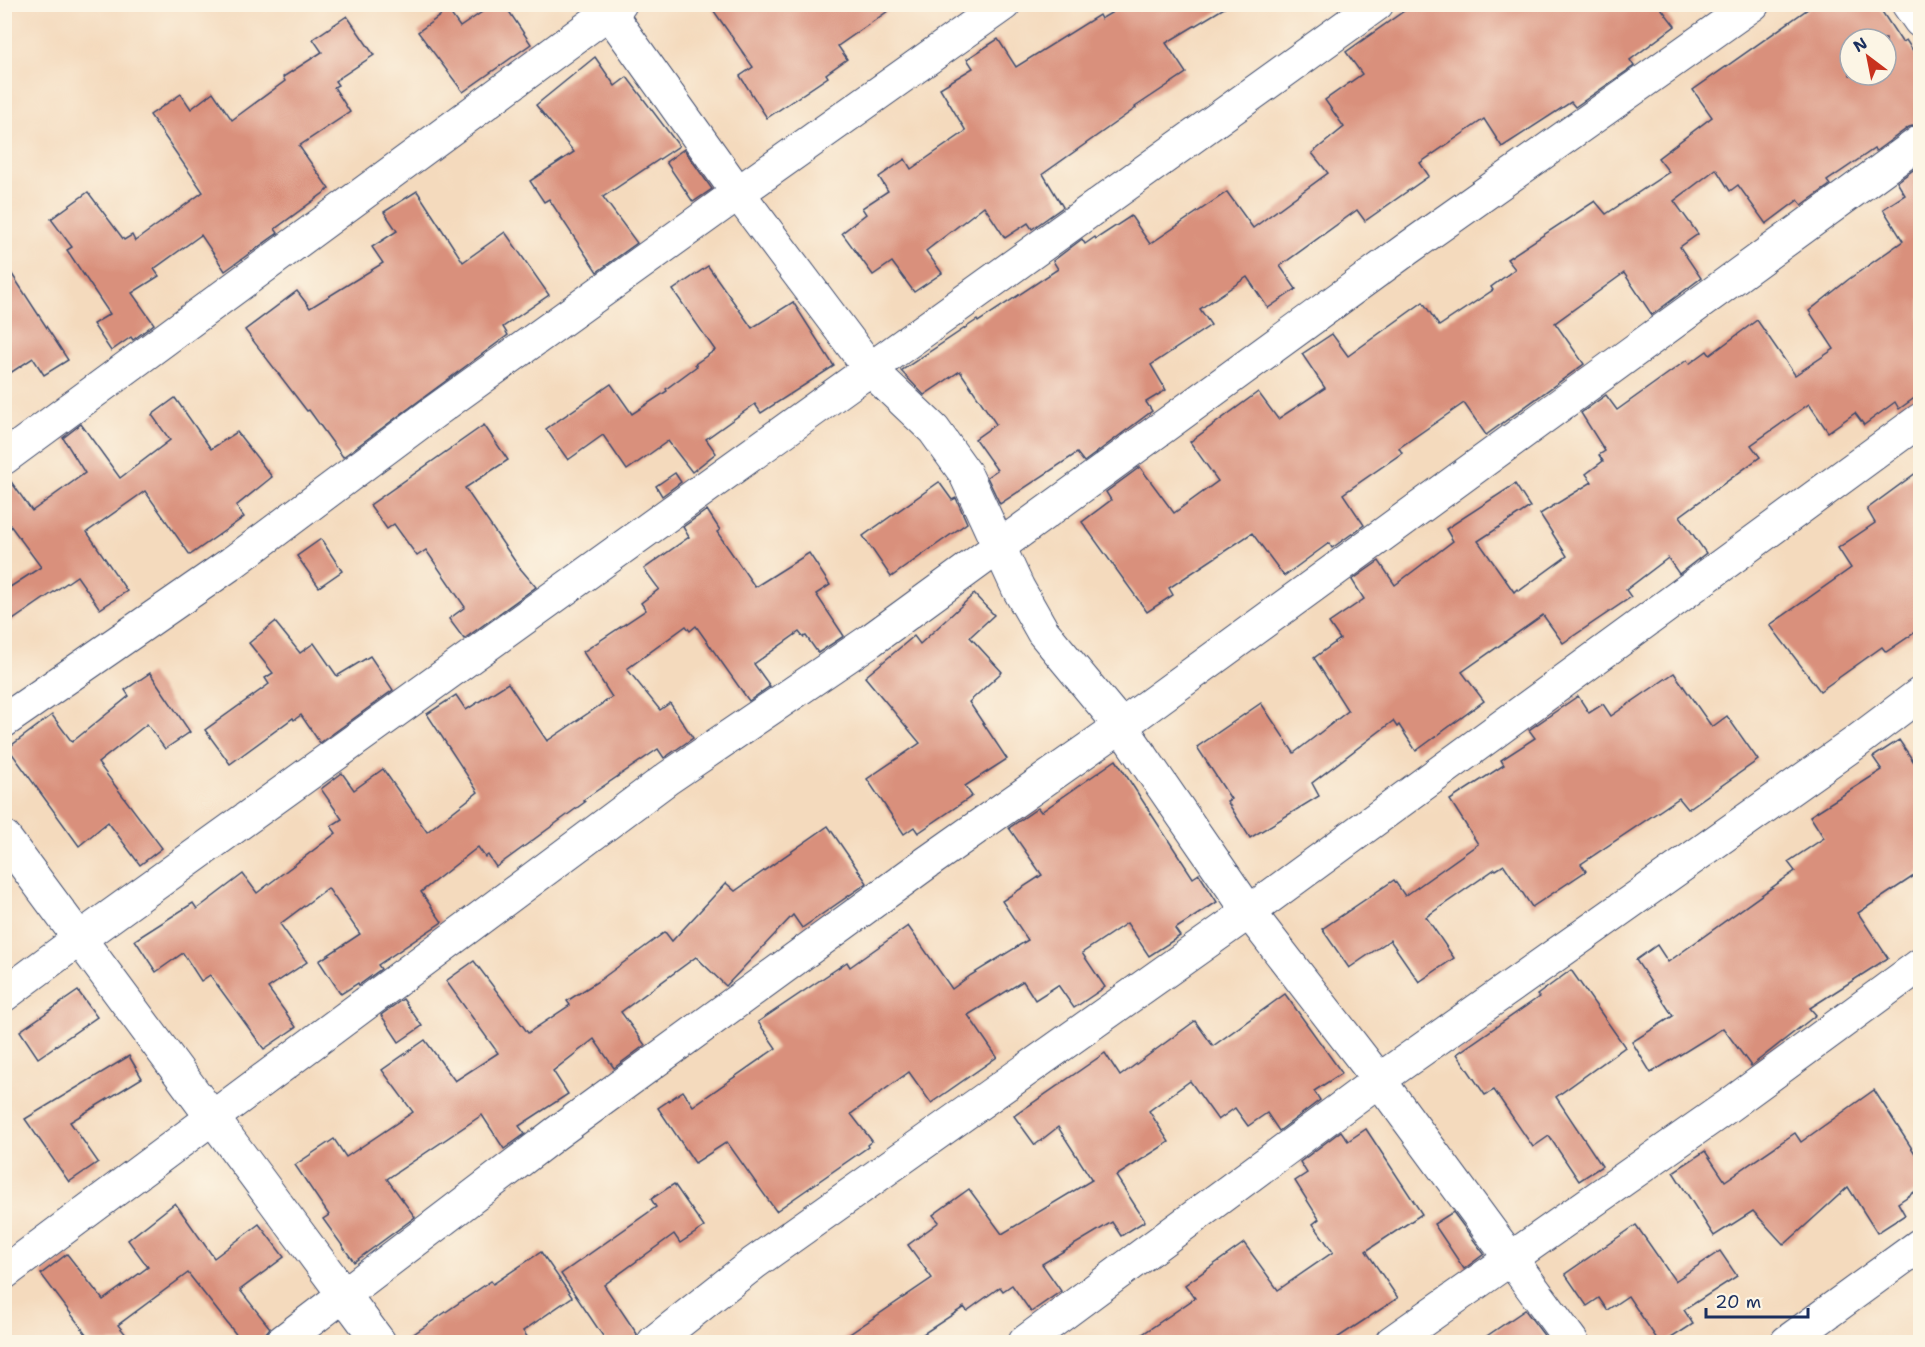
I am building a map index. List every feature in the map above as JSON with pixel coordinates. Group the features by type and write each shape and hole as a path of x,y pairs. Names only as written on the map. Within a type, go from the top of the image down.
{"street":[{"path":"4,721 232,563 425,419 1004,4"},
{"path":"4,995 1377,4"},
{"path":"4,1273 668,778 871,640 1407,249 1753,4"},
{"path":"1908,4 1920,21"},
{"path":"4,458 610,7 738,193 870,370 934,430 965,473 1018,588 1043,632 1121,726 1249,912 1379,1080 1572,1342"},
{"path":"282,1342 555,1134 925,864 1121,726 1920,142"},
{"path":"654,1342 754,1263 1249,912 1920,420"},
{"path":"1025,1342 1379,1080 1855,743 1920,694"},
{"path":"4,837 379,1342"},
{"path":"1392,1342 1728,1106 1920,965"},
{"path":"1787,1342 1920,1245"}],"building":[{"path":"494,4 504,4 531,44 463,92 418,32 448,10 460,27"},
{"path":"709,4 898,4 838,46 847,59 826,74 828,77 767,118 740,76 753,67"},
{"path":"1126,4 1231,4 1166,43 1186,73 1043,174 1063,207 1032,229 1028,223 1005,238 984,206 926,251 942,273 914,292 892,262 873,275 842,233 866,214 862,208 888,191 879,177 905,159 911,169 966,131 940,88 973,68 967,59 998,39 1016,67 1099,15 1101,19"},
{"path":"1414,4 1658,4 1675,26 1630,60 1634,66 1575,107 1571,102 1502,147 1484,119 1420,163 1429,176 1365,221 1357,210 1280,266 1296,289 1268,308 1247,277 1200,309 1211,325 1151,365 1166,390 1146,402 1152,411 1084,462 1077,453 1000,504 987,477 997,470 975,439 996,424 960,371 924,395 901,371 1058,269 1053,261 1082,239 1085,244 1095,237 1096,239 1131,216 1150,244 1227,192 1253,228 1328,173 1312,153 1344,127 1325,100 1362,74 1346,52"},
{"path":"1815,4 1877,4 1892,27 1838,27 1838,87 1898,87 1898,36 1902,42 1906,40 1920,61 1920,124 1909,127 1876,151 1874,149 1827,181 1830,185 1802,205 1798,200 1766,224 1738,185 1730,191 1716,169 1674,201 1698,234 1680,247 1701,278 1652,315 1624,273 1555,323 1584,364 1486,435 1464,403 1399,448 1402,453 1343,494 1364,525 1332,548 1329,543 1284,576 1252,533 1169,588 1173,595 1147,612 1082,522 1111,500 1106,492 1140,467 1174,513 1218,481 1190,442 1258,392 1278,419 1325,388 1302,354 1332,334 1348,356 1423,302 1439,326 1493,290 1491,287 1515,269 1507,259 1595,201 1606,214 1669,172 1658,158 1712,117 1693,90"},
{"path":"347,16 374,55 335,81 338,85 334,87 350,112 299,146 329,189 275,229 278,233 225,271 201,235 154,269 159,276 132,293 154,324 133,340 131,337 111,351 93,324 110,314 67,250 72,247 51,219 88,192 124,240 132,235 135,241 203,192 150,115 181,94 191,109 213,92 232,120 285,81 283,77 322,52 313,39"},
{"path":"595,57 615,86 627,77 679,146 603,197 637,243 597,272 549,199 544,202 530,181 574,152 536,105"},
{"path":"684,149 712,189 693,202 666,162"},
{"path":"1920,165 1920,394 1899,409 1895,402 1864,425 1855,413 1828,432 1809,404 1751,445 1760,457 1680,516 1706,553 1679,574 1668,558 1626,590 1631,597 1563,643 1543,615 1462,672 1484,701 1416,751 1399,725 1397,727 1393,721 1312,783 1319,796 1250,838 1227,801 1231,799 1197,747 1261,703 1294,753 1348,711 1314,658 1340,639 1329,623 1364,599 1352,580 1379,561 1395,585 1453,541 1446,529 1515,484 1530,507 1478,541 1514,592 1517,589 1519,591 1567,556 1540,514 1592,482 1586,474 1603,461 1599,455 1605,451 1581,413 1606,395 1617,410 1687,360 1689,364 1707,351 1710,355 1757,320 1795,375 1834,349 1809,311 1903,241 1883,209 1905,195 1897,182"},
{"path":"417,191 463,262 505,232 549,295 503,327 508,335 343,457 245,330 297,291 310,308 383,263 372,247 397,231 384,212"},
{"path":"4,262 68,360 44,375 33,358 4,377"},
{"path":"708,266 752,328 793,302 834,366 761,413 755,404 706,439 716,453 692,472 668,441 627,470 603,435 568,460 546,429 611,384 632,414 667,391 666,389 697,366 695,364 715,350 673,290"},
{"path":"175,398 211,449 237,432 272,477 236,506 244,517 190,555 145,491 87,532 127,591 100,609 77,576 4,626 4,591 41,567 4,517 4,476 7,476 32,511 85,473 63,438 81,424 120,478 170,440 152,415"},
{"path":"484,425 508,460 465,488 519,567 536,587 464,639 449,619 465,607 426,550 417,556 394,524 387,529 370,505"},
{"path":"1920,470 1920,629 1886,652 1882,647 1820,691 1770,625 1851,568 1838,548 1875,523 1867,509"},
{"path":"675,473 681,482 662,496 656,486"},
{"path":"939,482 952,500 956,498 967,523 891,577 863,536"},
{"path":"707,510 720,530 717,532 755,587 809,553 830,585 816,594 844,636 818,653 806,636 803,637 799,632 754,664 770,686 749,701 696,626 690,631 686,626 627,669 660,710 670,703 693,738 664,758 658,749 583,800 585,802 496,867 488,855 485,857 478,847 421,892 442,922 378,965 381,969 359,985 358,983 341,994 319,961 360,934 328,888 280,924 307,962 268,988 296,1027 264,1049 210,975 201,981 183,953 156,972 135,940 193,903 197,909 243,874 257,893 336,833 331,826 342,819 321,789 342,773 354,790 383,769 427,832 478,792 427,714 456,695 466,710 508,683 547,741 612,697 583,652 646,610 641,603 659,589 644,569 689,537 683,527"},
{"path":"321,539 342,571 319,587 297,556"},
{"path":"974,594 994,615 970,637 1002,672 969,702 1007,759 965,786 972,796 918,833 914,827 904,834 867,779 920,743 865,677 914,636 920,644"},
{"path":"275,622 300,653 314,643 337,676 370,656 393,690 320,743 301,715 294,720 293,718 230,764 205,730 269,684 265,678 273,673 249,643"},
{"path":"150,673 190,732 165,749 147,724 98,763 162,848 140,865 108,822 79,846 8,748 52,715 72,742 129,696 125,690"},
{"path":"1674,673 1712,727 1727,716 1758,760 1688,809 1679,798 1581,864 1586,871 1532,907 1504,865 1495,869 1426,917 1454,958 1419,982 1390,940 1349,968 1322,929 1394,880 1405,896 1478,844 1450,800 1504,765 1501,760 1535,738 1529,730 1578,696 1589,713 1603,704 1611,716"},
{"path":"1899,740 1920,771 1920,872 1858,913 1888,958 1810,1008 1816,1015 1751,1066 1723,1028 1651,1073 1632,1042 1673,1016 1636,960 1657,945 1668,962 1795,871 1788,862 1824,838 1810,816 1882,770 1873,757"},
{"path":"1116,760 1193,878 1199,874 1217,902 1175,929 1180,936 1149,956 1127,923 1082,953 1105,987 1074,1008 1058,985 1035,1000 1023,981 968,1015 997,1057 931,1103 909,1072 851,1114 872,1141 867,1145 868,1147 776,1211 727,1142 695,1163 658,1108 683,1091 693,1106 776,1048 758,1022 847,962 850,967 908,926 952,989 1028,940 1002,901 1042,875 1009,828 1038,808 1041,812"},
{"path":"828,826 867,883 802,928 793,915 726,986 696,957 621,1012 645,1045 614,1068 594,1039 553,1071 568,1094 519,1126 525,1134 504,1149 482,1115 387,1179 415,1217 354,1262 323,1219 329,1215 295,1165 334,1139 346,1157 413,1112 382,1070 425,1040 455,1081 498,1053 446,981 474,961 528,1033 570,1005 567,1001 600,980 665,932 672,941 726,883 735,891"},
{"path":"1571,970 1625,1047 1556,1097 1602,1166 1579,1181 1549,1136 1533,1147 1494,1090 1485,1095 1457,1054 1539,997 1537,995"},
{"path":"78,991 97,1017 38,1058 20,1031"},
{"path":"1285,994 1342,1073 1314,1091 1320,1100 1279,1131 1267,1113 1248,1126 1235,1108 1218,1120 1190,1081 1149,1111 1169,1142 1116,1176 1145,1221 1121,1236 1112,1222 1042,1264 1061,1291 1031,1312 1012,1285 1003,1291 1000,1287 967,1311 964,1307 911,1342 838,1342 932,1278 908,1245 939,1222 933,1215 969,1189 1002,1234 1092,1180 1058,1127 1035,1145 1014,1116 1105,1053 1120,1076 1195,1021 1213,1046"},
{"path":"403,999 422,1026 399,1042 381,1015"},
{"path":"129,1056 142,1078 70,1122 98,1162 69,1182 25,1119"},
{"path":"1874,1090 1920,1161 1920,1188 1898,1203 1905,1215 1877,1233 1848,1187 1784,1245 1753,1211 1714,1236 1673,1172 1705,1151 1725,1181 1795,1133 1801,1142"},
{"path":"1366,1129 1422,1214 1366,1251 1398,1298 1331,1342 1131,1342 1195,1298 1185,1285 1244,1243 1278,1290 1333,1252 1313,1224 1319,1219 1295,1181 1307,1173 1300,1162 1341,1131 1348,1141"},
{"path":"674,1184 704,1227 680,1243 674,1234 604,1285 637,1334 636,1342 607,1342 561,1274 656,1207 651,1199"},
{"path":"175,1203 214,1258 259,1224 284,1257 240,1290 270,1328 265,1334 264,1342 242,1342 188,1273 118,1325 132,1342 92,1342 41,1274 67,1254 103,1300 148,1267 128,1240"},
{"path":"1453,1212 1484,1254 1464,1269 1434,1224"},
{"path":"1636,1225 1675,1281 1720,1251 1737,1276 1684,1310 1693,1324 1665,1342 1659,1342 1628,1296 1607,1310 1599,1298 1587,1306 1565,1274"},
{"path":"541,1252 572,1297 523,1331 531,1342 402,1342 491,1281 493,1284"},
{"path":"1525,1310 1549,1342 1478,1342"}]}
